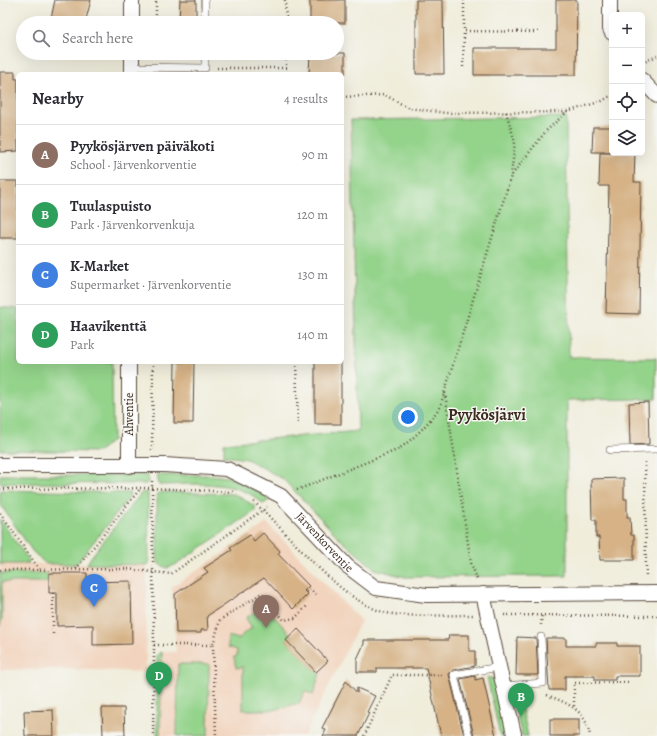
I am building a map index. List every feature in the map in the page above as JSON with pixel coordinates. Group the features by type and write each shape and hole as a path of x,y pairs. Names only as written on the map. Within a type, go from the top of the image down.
{"street":[{"path":"132,0 132,16"},
{"path":"610,0 610,12"},
{"path":"132,60 132,71"},
{"path":"645,83 657,96"},
{"name":"Ahventie","path":"129,364 129,466"},
{"name":"Järvenkorventie","path":"0,465 151,465 227,469 282,496 347,566 376,588 426,595 652,593"},
{"path":"483,594 514,734"}],"lane":[{"path":"205,0 205,16"},
{"path":"132,71 205,68 205,60"},
{"path":"610,450 657,449"},
{"path":"503,686 543,683 541,637"},
{"path":"469,736 454,675 499,667"}],"path":[{"path":"156,0 156,16"},
{"path":"285,0 286,16"},
{"path":"463,68 464,0"},
{"path":"464,31 539,32"},
{"path":"645,62 657,56"},
{"path":"205,68 286,68 286,60"},
{"path":"344,97 385,95 409,108 446,113 567,112 602,102 609,97"},
{"path":"0,570 39,569 65,571 76,569 127,569 171,574 282,496 397,450 410,441 432,419 440,407 511,176 515,142 506,112"},
{"path":"511,176 546,131 567,112"},
{"path":"153,364 151,465 154,646 153,736"},
{"path":"296,364 298,423"},
{"path":"444,392 471,563 483,594"},
{"path":"644,450 652,593"},
{"path":"76,569 140,488"},
{"path":"0,513 39,569"},
{"path":"306,592 310,589 317,596"},
{"path":"52,593 53,636"},
{"path":"216,736 214,645 220,620 262,593 284,620 295,618 307,606"},
{"path":"154,646 214,645"},
{"path":"364,736 392,675 454,675"},
{"path":"574,706 574,683 629,682"},
{"path":"543,683 544,694 574,706 588,726 590,736"}],"shaded area":[{"path":"267,523 361,621 304,736 160,736 162,652 176,652 172,587"},
{"path":"0,564 147,564 146,672 66,669 0,670"}],"green space":[{"path":"566,117 569,357 656,358 656,399 567,400 567,576 405,577 375,569 341,540 283,479 247,459 224,456 224,443 358,431 351,120"},
{"path":"0,307 16,309 16,364 112,364 113,440 98,452 0,450"},
{"path":"0,475 148,475 148,482 146,484 0,483"},
{"path":"157,475 211,475 228,477 266,496 268,501 263,504 253,496 241,490 228,487 200,484 159,485"},
{"path":"0,491 130,493 128,499 76,564 46,564 33,552 0,504"},
{"path":"142,492 148,493 149,565 87,564 91,557"},
{"path":"163,492 234,494 255,506 255,511 175,565 167,568 159,564 157,559 157,494"},
{"path":"0,519 29,561 28,564 0,564"},
{"path":"0,573 46,573 48,575 47,582 2,582 2,619 0,626"},
{"path":"257,610 268,613 270,612 291,635 286,640 316,672 320,673 313,695 305,691 299,703 274,710 243,710 243,667 236,668 234,657 237,656 237,650 228,647 228,636 239,639 243,634 252,628 246,618"},
{"path":"162,652 160,736 157,736 157,655"},
{"path":"178,664 209,664 208,736 177,736"},
{"path":"487,677 495,679 508,736 500,736"},
{"path":"518,690 528,736 522,736 512,696"}],"building":[{"path":"55,0 91,0 87,16 52,16"},
{"path":"180,0 196,0 196,16 179,16"},
{"path":"310,0 345,0 345,23 344,16 310,16"},
{"path":"416,0 443,0 444,74 416,74"},
{"path":"556,0 577,0 576,75 474,75 474,48 556,48"},
{"path":"345,53 345,74 344,72 309,72 310,60 344,60"},
{"path":"0,72 15,72 16,151 0,152"},
{"path":"593,127 609,127 609,152 592,152"},
{"path":"600,153 609,153 609,156 635,156 634,182 641,182 639,314 606,313 609,186 599,186"},
{"path":"0,181 16,181 16,238 0,238"},
{"path":"175,364 194,364 193,423 174,423"},
{"path":"315,364 341,364 341,424 315,424"},
{"path":"648,402 649,444 630,445 629,403"},
{"path":"624,478 624,499 627,499 627,517 630,517 631,535 634,535 634,560 600,560 599,537 596,537 596,520 592,520 591,479"},
{"path":"263,533 280,551 278,554 309,586 304,591 308,594 293,609 264,578 207,616 208,630 201,630 201,633 176,633 175,594 208,572 204,568 232,550 230,548 250,535 254,541"},
{"path":"49,573 87,573 87,582 131,581 132,644 93,645 93,625 57,626 57,593 49,593"},
{"path":"298,629 328,661 316,672 286,640"},
{"path":"449,635 469,635 469,651 475,651 475,666 453,670 449,674 464,736 441,736 426,668 377,668 377,672 357,672 357,659 364,644 364,640 448,640"},
{"path":"517,637 536,638 538,675 516,675"},
{"path":"546,638 566,638 566,646 596,646 596,643 617,643 617,646 640,646 640,676 615,676 615,680 595,680 595,676 565,676 565,690 549,690"},
{"path":"475,676 475,680 483,678 496,736 474,736 460,679"},
{"path":"346,681 357,693 357,688 375,696 367,712 369,713 358,736 323,736 326,730 322,728"},
{"path":"102,708 124,708 125,736 103,736"},
{"path":"53,710 54,736 25,736 24,711"},
{"path":"550,719 579,719 579,736 550,736"}],"place":[{"name":"K-Market","path":"94,607"},
{"name":"Pyykösjärven päiväkoti","path":"266,628"},
{"name":"Haavikenttä","path":"159,695"},
{"name":"Tuulaspuisto","path":"521,716"}],"district":[{"name":"Pyykösjärvi","path":"487,415"}]}
